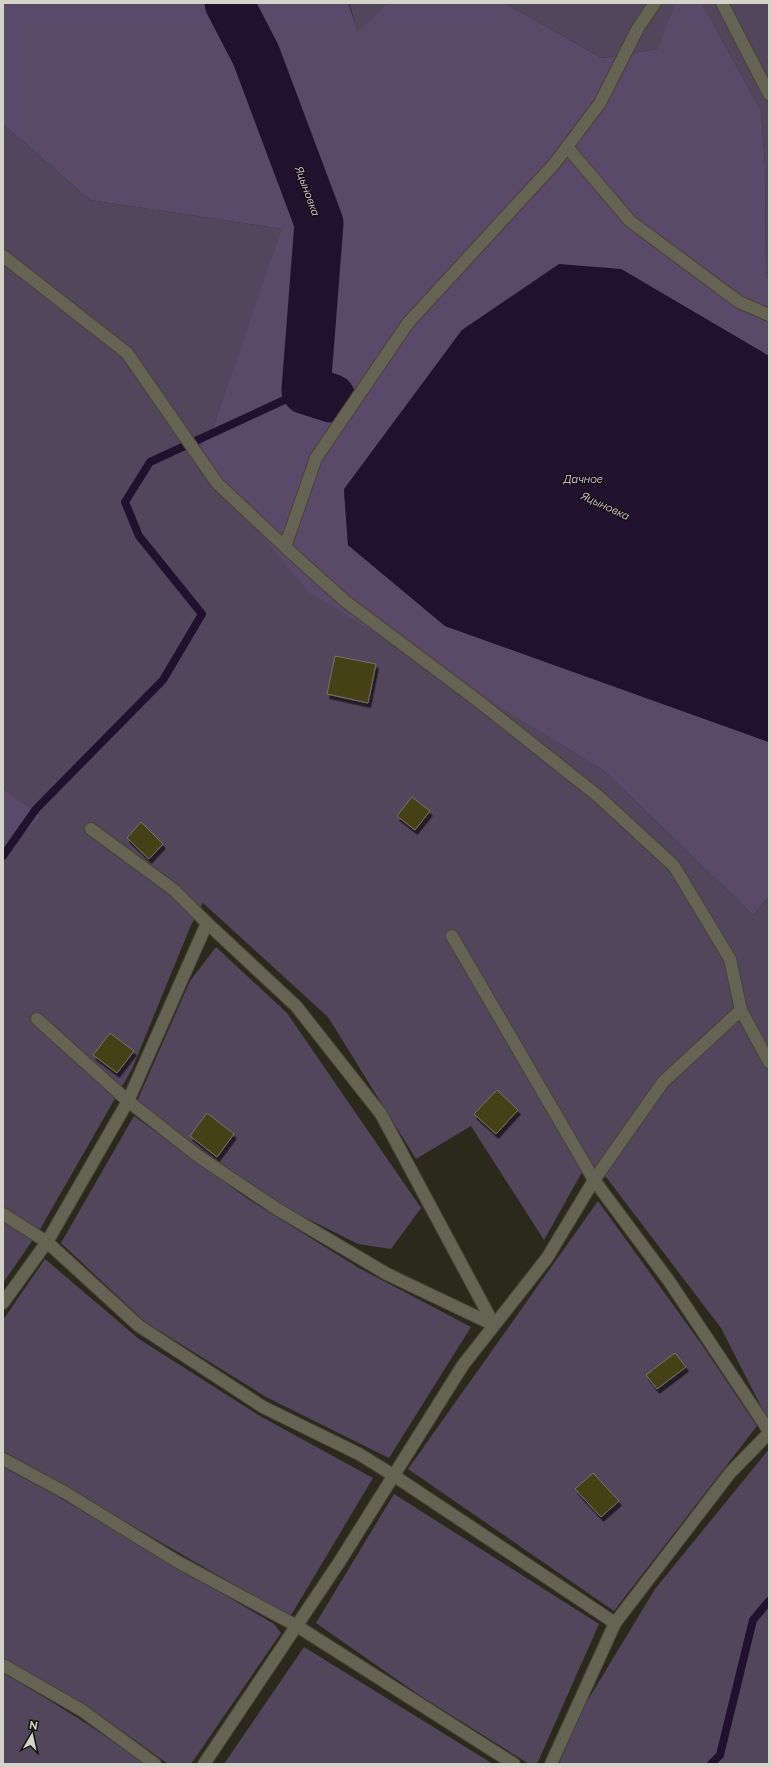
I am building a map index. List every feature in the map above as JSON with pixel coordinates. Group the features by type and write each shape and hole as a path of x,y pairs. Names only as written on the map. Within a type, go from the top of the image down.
{"lane":[{"path":"285,547 316,458 408,323 555,163 600,103 638,28 655,3"},
{"path":"722,3 769,94"},
{"path":"567,147 630,221 739,302 769,315"},
{"path":"3,256 127,353 217,483 285,547 345,601 471,695 598,796 674,866 730,959 740,1010 769,1062"},
{"path":"91,829 174,890 296,1006 381,1114 494,1325"},
{"path":"3,1303 47,1242 128,1101 207,923"},
{"path":"452,936 594,1180 669,1281 769,1432 730,1473 615,1623 551,1764"},
{"path":"204,1764 340,1561 463,1366 547,1258 594,1180 662,1082 740,1010"},
{"path":"37,1019 128,1101 198,1156 277,1209 387,1274 494,1325"},
{"path":"3,1214 47,1242 139,1326 263,1407 359,1454 615,1623"},
{"path":"3,1459 66,1493 178,1562 297,1626 514,1764"},
{"path":"3,1665 83,1711 155,1764"}],"shaded area":[{"path":"3,3 348,3 358,32 387,3 504,3 602,58 657,49 676,3 702,3 761,111 765,164 766,277 769,279 769,356 621,269 462,330 344,490 348,545 445,626 769,742 769,897 753,915 603,770 310,593 194,456 213,427 282,229 90,200 3,124"},
{"path":"349,3 387,3 358,33"},
{"path":"504,3 678,3 657,49 602,58"},
{"path":"702,3 769,3 769,279 766,277 765,164 761,111"},
{"path":"3,124 90,200 283,229 213,427 194,456 401,647 603,770 753,915 769,897 769,1422 721,1328 606,1177 586,1165 544,1240 471,1126 416,1159 328,1017 203,903 191,925 132,1069 39,1231 3,1283 3,855 42,816 3,789"},
{"path":"3,789 42,816 3,855"},
{"path":"216,947 287,1013 421,1208 391,1249 358,1244 262,1196 151,1115 137,1101 190,981"},
{"path":"134,1116 248,1199 359,1268 471,1327 389,1458 266,1397 145,1322 61,1243"},
{"path":"598,1201 700,1342 757,1426 614,1611 408,1469"},
{"path":"45,1259 139,1339 260,1416 373,1478 290,1617 3,1451 3,1320"},
{"path":"769,1449 769,1764 559,1764 583,1708 655,1589"},
{"path":"3,1467 57,1496 274,1624 281,1633 191,1764 168,1764 97,1713 3,1659"},
{"path":"394,1494 599,1624 537,1764 529,1764 419,1695 316,1623"},
{"path":"304,1647 493,1764 224,1764"},
{"path":"3,1673 93,1728 144,1764 3,1764"}],"water":[{"name":"Дачное","path":"559,264 621,269 769,356 769,742 445,626 348,545 344,489 462,330"}],"building":[{"path":"335,656 376,664 368,703 327,694"},
{"path":"412,797 430,811 415,830 397,816"},
{"path":"141,822 163,844 149,859 127,838"},
{"path":"110,1033 134,1051 117,1073 93,1055"},
{"path":"497,1090 518,1110 496,1134 474,1114"},
{"path":"207,1113 234,1134 217,1157 190,1136"},
{"path":"675,1353 686,1367 657,1389 646,1375"},
{"path":"593,1473 619,1501 601,1517 575,1489"}],"waterway":[{"name":"Яцыновка","path":"229,3 256,55 319,223 306,390 331,398"},
{"path":"3,856 36,809 163,680 202,614 139,536 125,502 150,462 306,390"},
{"path":"711,1764 720,1755 753,1620 769,1601"}]}
